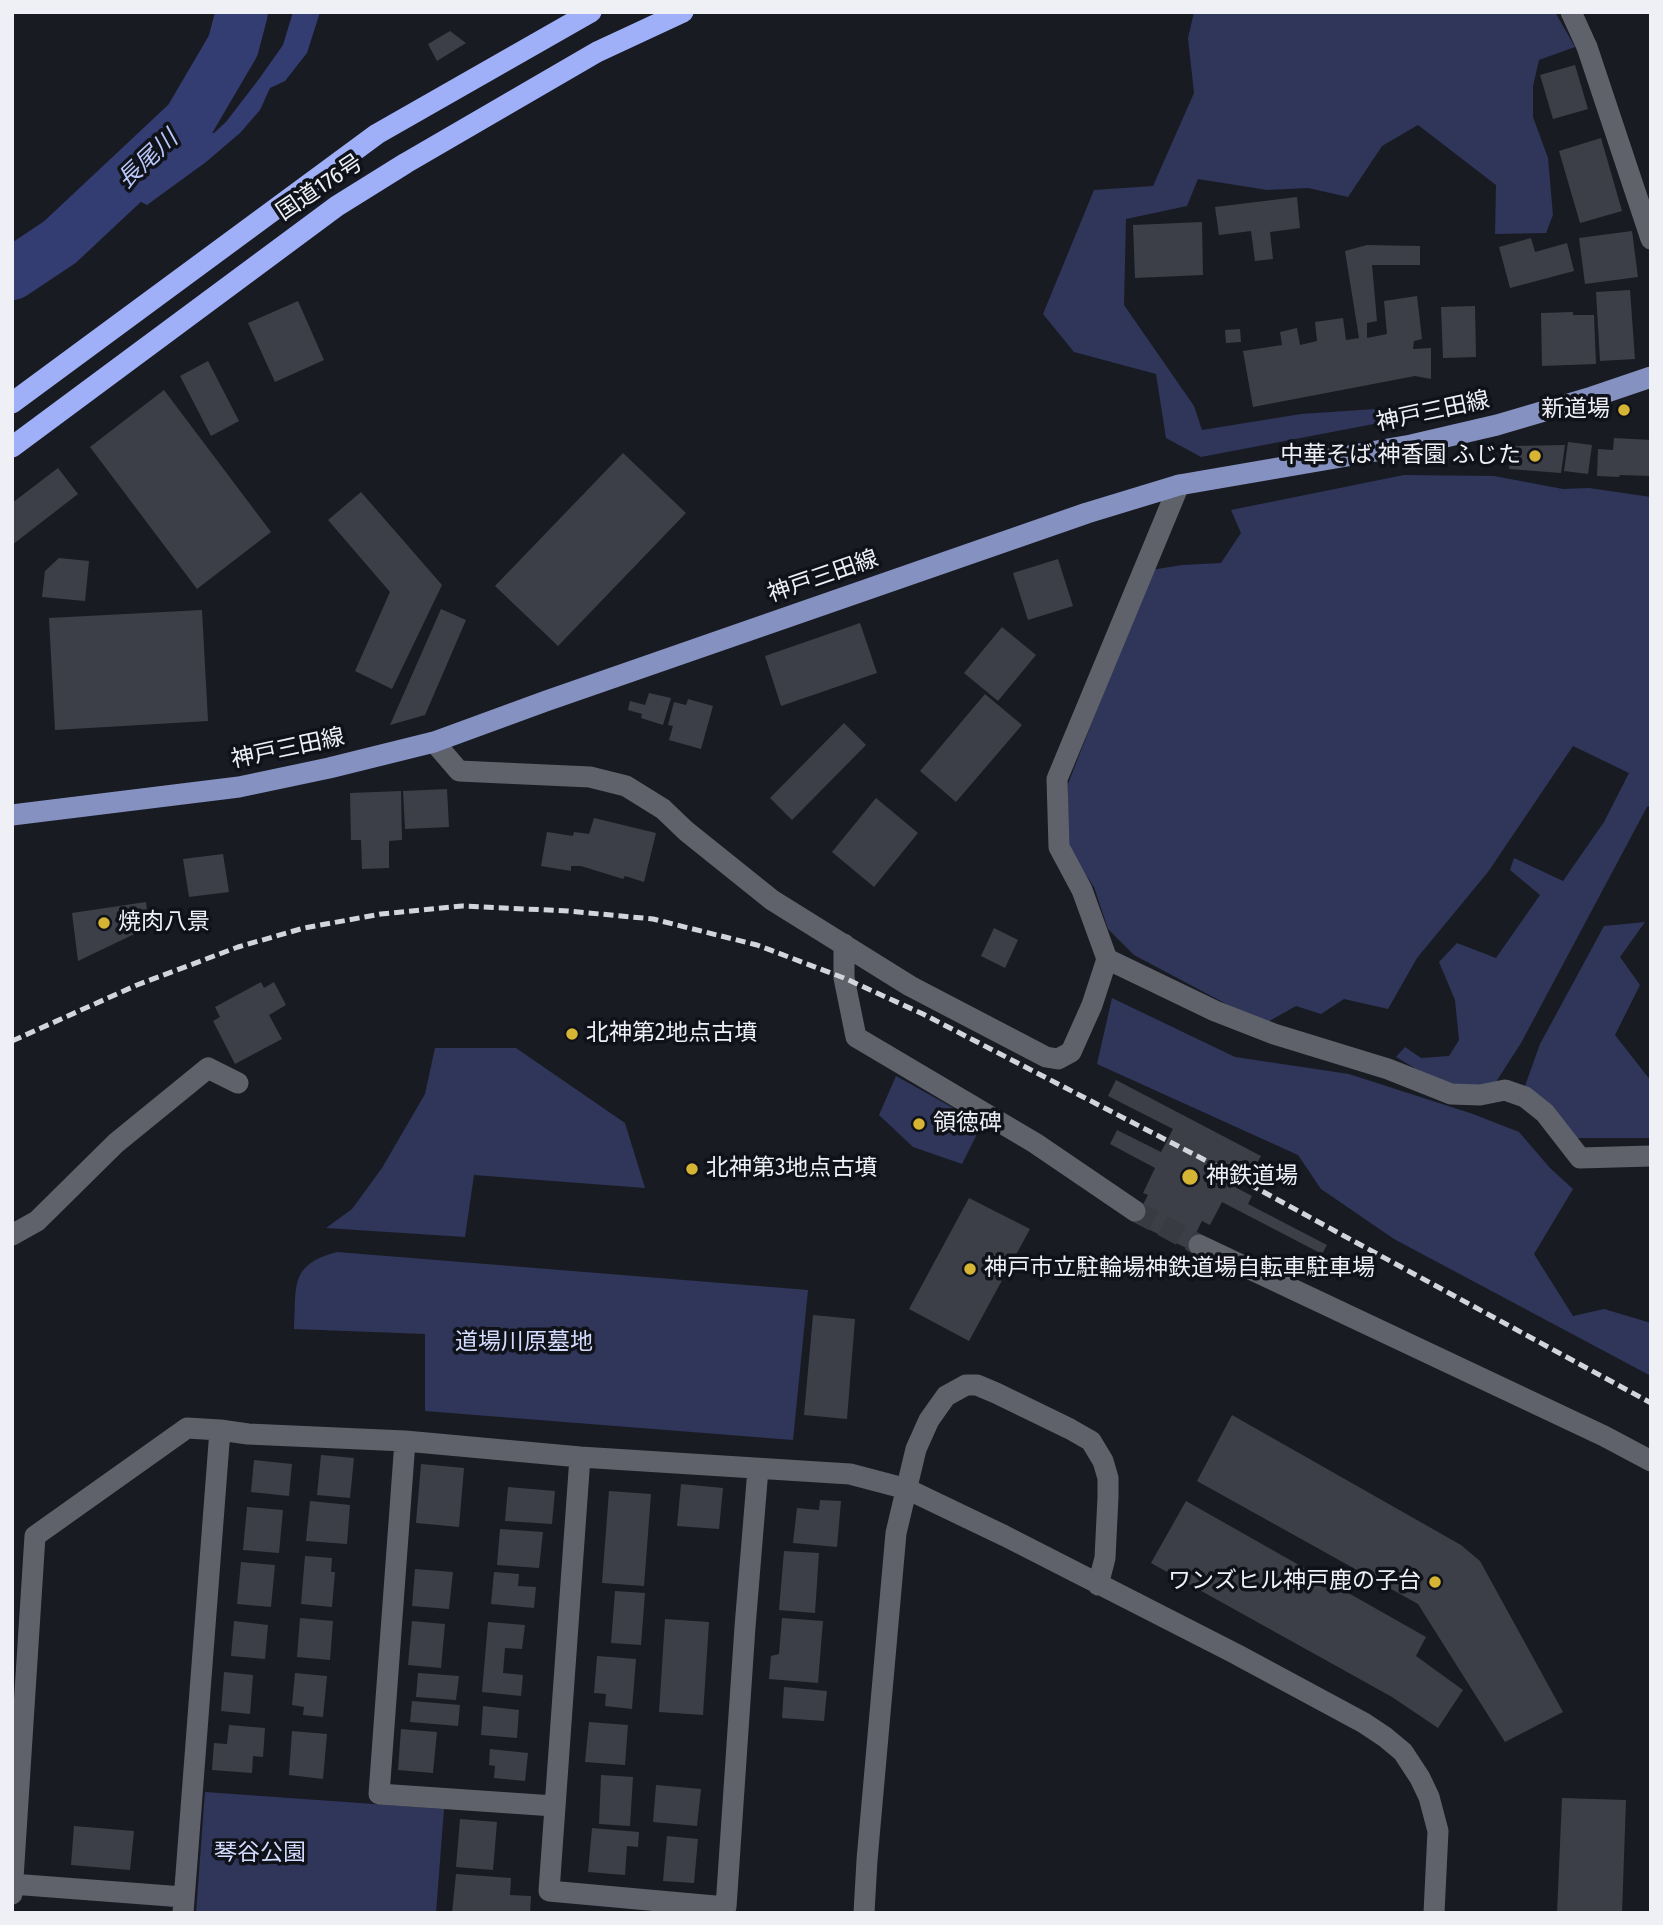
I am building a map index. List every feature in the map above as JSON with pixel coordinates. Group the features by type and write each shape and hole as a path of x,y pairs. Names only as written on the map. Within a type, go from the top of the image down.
{"highway":[{"name":"国道176号","path":"12,403 377,134 591,12"},
{"name":"国道176号","path":"12,447 337,206 597,52 682,12"}],"main road":[{"name":"神戸三田線","path":"12,815 239,787 434,743 559,696 1087,513 1179,485 1411,445 1497,425 1651,377"}],"street":[{"path":"1570,12 1587,47 1651,239"},
{"path":"434,743 459,771 590,777 626,786 663,809 772,900 878,968 1046,1057 1065,1057 1076,1042 1107,959 1082,890 1059,847 1057,779 1179,485"},
{"path":"844,944 844,978 856,1037 1035,1143 1135,1211"},
{"path":"1107,959 1215,1011 1274,1034 1388,1069 1451,1094 1480,1095 1505,1090 1525,1097 1545,1113 1580,1158 1651,1156"},
{"path":"12,1235 37,1221 116,1143 208,1068 238,1083"},
{"path":"1199,1245 1604,1436 1651,1461"},
{"path":"864,1913 897,1533 916,1449 929,1420 946,1396 966,1385 977,1385 1052,1419 1091,1441 1103,1461 1108,1478 1104,1558 1098,1585"},
{"path":"12,1894 35,1536 187,1428 248,1434 405,1441 580,1458 850,1475 907,1489 1236,1654 1340,1710 1385,1737 1404,1752 1429,1797 1438,1831 1434,1913"},
{"path":"13,1884 183,1905 220,1430"},
{"path":"405,1441 379,1794 554,1806"},
{"path":"580,1458 549,1891 726,1907 758,1469"}],"green space":[{"path":"1194,12 1555,12 1575,47 1539,60 1533,86 1533,117 1548,158 1553,215 1546,233 1495,234 1496,185 1418,125 1382,146 1348,197 1308,188 1267,190 1198,179 1187,206 1126,219 1124,305 1194,406 1202,430 1301,414 1375,409 1400,419 1201,457 1166,438 1156,374 1074,352 1043,314 1094,190 1153,186 1194,93 1188,38"},
{"path":"1404,475 1494,476 1563,489 1589,488 1651,497 1651,805 1647,807 1521,1043 1494,1085 1443,1085 1396,1057 1405,1047 1421,1058 1449,1056 1459,1040 1455,1000 1439,962 1457,943 1496,958 1540,895 1510,870 1514,858 1563,881 1604,822 1629,773 1573,746 1488,872 1417,958 1388,1009 1344,999 1321,1014 1296,1006 1264,1024 1134,955 1108,929 1094,887 1067,847 1068,784 1151,570 1221,563 1241,533 1231,510"},
{"path":"1645,922 1620,957 1640,985 1615,1035 1651,1081 1651,1138 1577,1138 1525,1086 1540,1044 1604,926"},
{"path":"1112,998 1235,1057 1349,1074 1473,1114 1519,1132 1550,1168 1573,1189 1534,1254 1573,1316 1604,1309 1651,1323 1651,1376 1394,1239 1321,1189 1298,1155 1097,1064"},
{"path":"435,1048 516,1048 625,1123 645,1188 474,1175 465,1237 326,1228 352,1209 382,1168 425,1094"},
{"path":"896,1076 982,1124 962,1164 913,1147 879,1115"},
{"name":"道場川原墓地","path":"337,1252 808,1290 793,1440 425,1411 425,1334 294,1329 296,1290 303,1271 321,1257"},
{"name":"琴谷公園","path":"205,1792 444,1809 436,1913 196,1913"}],"shaded area":[{"path":"293,12 320,12 307,53 285,81 270,88 260,110 240,133 206,162 147,205 132,197 162,158 187,132 197,125 198,131 214,133 226,122 283,45"}],"building":[{"path":"450,31 466,43 437,61 428,44"},
{"path":"1575,65 1588,109 1553,119 1540,75"},
{"path":"1601,138 1622,211 1580,223 1559,151"},
{"path":"1297,197 1300,228 1270,232 1273,259 1255,261 1251,231 1219,235 1215,207"},
{"path":"1202,222 1203,275 1135,278 1133,225"},
{"path":"1632,231 1638,277 1585,284 1579,238"},
{"path":"1531,238 1535,252 1567,243 1574,271 1510,288 1499,247"},
{"path":"1367,245 1420,246 1420,265 1372,265 1377,321 1367,323 1367,338 1387,334 1384,301 1417,296 1422,339 1414,341 1413,349 1431,348 1431,379 1415,376 1253,407 1243,351 1282,345 1280,332 1297,328 1300,345 1317,341 1315,322 1343,318 1346,340 1359,338 1345,251"},
{"path":"1630,290 1635,359 1600,361 1596,292"},
{"path":"298,301 324,360 275,382 248,323"},
{"path":"1475,306 1476,357 1443,358 1441,307"},
{"path":"1573,312 1573,315 1594,315 1596,364 1542,366 1541,313"},
{"path":"1240,329 1241,342 1226,343 1225,330"},
{"path":"208,361 239,421 211,436 180,376"},
{"path":"164,390 271,532 197,589 90,447"},
{"path":"1614,438 1651,440 1651,476 1597,476 1598,449 1613,450"},
{"path":"1568,442 1592,445 1588,474 1564,471"},
{"path":"1565,445 1561,473 1509,469 1512,446"},
{"path":"623,453 686,513 558,646 495,586"},
{"path":"58,468 78,494 12,545 12,503"},
{"path":"361,492 442,585 392,689 355,671 390,592 328,520"},
{"path":"59,558 89,561 85,601 42,597 45,571"},
{"path":"1058,559 1073,606 1028,620 1013,573"},
{"path":"441,609 466,620 425,715 390,725"},
{"path":"202,610 208,721 55,730 49,618"},
{"path":"860,623 877,673 781,706 765,656"},
{"path":"1002,627 1036,655 998,701 964,673"},
{"path":"649,693 671,698 663,725 641,718 642,714 628,710 630,701 645,705"},
{"path":"985,694 1022,725 956,802 920,771"},
{"path":"688,699 713,706 701,749 669,740 673,726 668,725 674,702 686,705"},
{"path":"844,723 866,745 792,820 770,798"},
{"path":"447,789 449,827 405,829 403,791"},
{"path":"401,791 402,840 389,841 389,868 362,869 361,840 351,840 350,793"},
{"path":"876,798 918,833 874,887 832,852"},
{"path":"594,818 656,833 644,882 625,876 623,879 581,866 571,866 571,871 541,866 547,832 573,836 574,832 589,834"},
{"path":"223,854 229,892 189,897 183,859"},
{"path":"146,902 149,927 78,961 72,913"},
{"path":"994,928 1018,940 1005,968 981,956"},
{"path":"261,982 264,988 274,982 286,1005 269,1015 282,1039 235,1064 213,1021 220,1017 215,1007"},
{"path":"1116,1080 1261,1156 1254,1168 1246,1164 1235,1187 1252,1196 1248,1204 1327,1245 1322,1254 1222,1202 1210,1225 1202,1221 1188,1249 1134,1222 1148,1195 1143,1193 1155,1168 1110,1144 1117,1130 1161,1152 1173,1129 1108,1096"},
{"name":"神戸市立駐輪場神鉄道場自転車駐車場","path":"969,1198 1030,1229 969,1341 909,1309"},
{"path":"813,1315 855,1319 847,1419 804,1415"},
{"name":"ワンズヒル神戸鹿の子台","path":"1232,1415 1461,1545 1480,1561 1563,1712 1505,1742 1418,1604 1197,1481"},
{"path":"321,1455 354,1458 350,1498 317,1495"},
{"path":"254,1460 292,1464 289,1496 251,1492"},
{"path":"421,1464 464,1468 459,1527 416,1523"},
{"path":"681,1484 723,1488 719,1529 677,1526"},
{"path":"508,1487 555,1491 552,1524 505,1521"},
{"path":"609,1491 651,1494 644,1586 602,1583"},
{"path":"820,1500 841,1501 837,1547 793,1543 797,1508 819,1510"},
{"path":"310,1501 350,1505 347,1544 306,1541"},
{"path":"1186,1501 1426,1637 1416,1656 1463,1690 1438,1728 1392,1697 1151,1563"},
{"path":"247,1507 283,1510 279,1553 243,1550"},
{"path":"500,1529 543,1532 539,1568 497,1565"},
{"path":"784,1551 819,1553 815,1613 779,1610"},
{"path":"305,1556 332,1558 331,1572 335,1572 332,1607 301,1604"},
{"path":"241,1562 275,1565 271,1607 237,1604"},
{"path":"415,1569 453,1572 449,1609 412,1606"},
{"path":"494,1572 519,1574 518,1586 536,1587 534,1608 491,1604"},
{"path":"615,1591 645,1593 641,1645 611,1643"},
{"path":"300,1618 333,1621 330,1660 297,1657"},
{"path":"782,1618 823,1621 818,1683 769,1679 771,1656 779,1654"},
{"path":"665,1619 709,1622 703,1715 659,1712"},
{"path":"234,1621 268,1625 265,1659 231,1656"},
{"path":"412,1621 445,1624 441,1668 408,1665"},
{"path":"488,1622 525,1625 522,1649 505,1648 503,1673 523,1675 521,1696 482,1692"},
{"path":"597,1656 636,1659 632,1709 605,1706 606,1694 594,1693"},
{"path":"224,1672 253,1675 250,1714 221,1711"},
{"path":"295,1673 327,1676 323,1717 303,1715 304,1707 292,1705"},
{"path":"418,1673 459,1676 456,1700 416,1697"},
{"path":"784,1687 827,1691 824,1721 782,1718"},
{"path":"412,1701 460,1705 458,1726 410,1722"},
{"path":"483,1706 519,1710 517,1738 481,1735"},
{"path":"589,1722 628,1725 625,1765 585,1762"},
{"path":"229,1725 265,1728 263,1757 253,1756 252,1773 212,1770 214,1743 227,1744"},
{"path":"401,1729 437,1732 433,1773 398,1770"},
{"path":"292,1731 327,1734 323,1779 289,1775"},
{"path":"490,1749 528,1753 525,1781 494,1778 495,1766 489,1765"},
{"path":"601,1775 633,1777 630,1826 599,1824"},
{"path":"656,1785 701,1789 697,1826 653,1822"},
{"path":"1562,1798 1626,1800 1622,1913 1557,1913"},
{"path":"460,1819 497,1822 493,1870 456,1867"},
{"path":"74,1826 134,1831 130,1870 71,1865"},
{"path":"592,1828 639,1832 638,1847 627,1846 625,1875 588,1872"},
{"path":"667,1836 698,1839 694,1883 663,1881"},
{"path":"456,1874 511,1878 510,1895 531,1896 530,1913 452,1913"}],"waterway":[{"name":"長尾川","path":"12,274 60,242 189,121 233,46 242,12"}],"tunnel":[{"path":"1135,1211 1199,1245"}],"railway":[{"path":"12,1041 137,985 238,947 304,928 381,914 462,906 568,911 653,919 757,945 844,978 923,1014 1201,1158 1651,1403"}],"place":[{"name":"新道場","path":"1624,410"},
{"name":"中華そば 神香園 ふじた","path":"1535,456"},
{"name":"焼肉八景","path":"104,923"},
{"name":"北神第2地点古墳","path":"572,1034"},
{"name":"領徳碑","path":"919,1124"},
{"name":"北神第3地点古墳","path":"692,1169"},
{"name":"神鉄道場","path":"1190,1177"},
{"name":"神戸市立駐輪場神鉄道場自転車駐車場","path":"970,1269"},
{"name":"ワンズヒル神戸鹿の子台","path":"1435,1582"}]}
